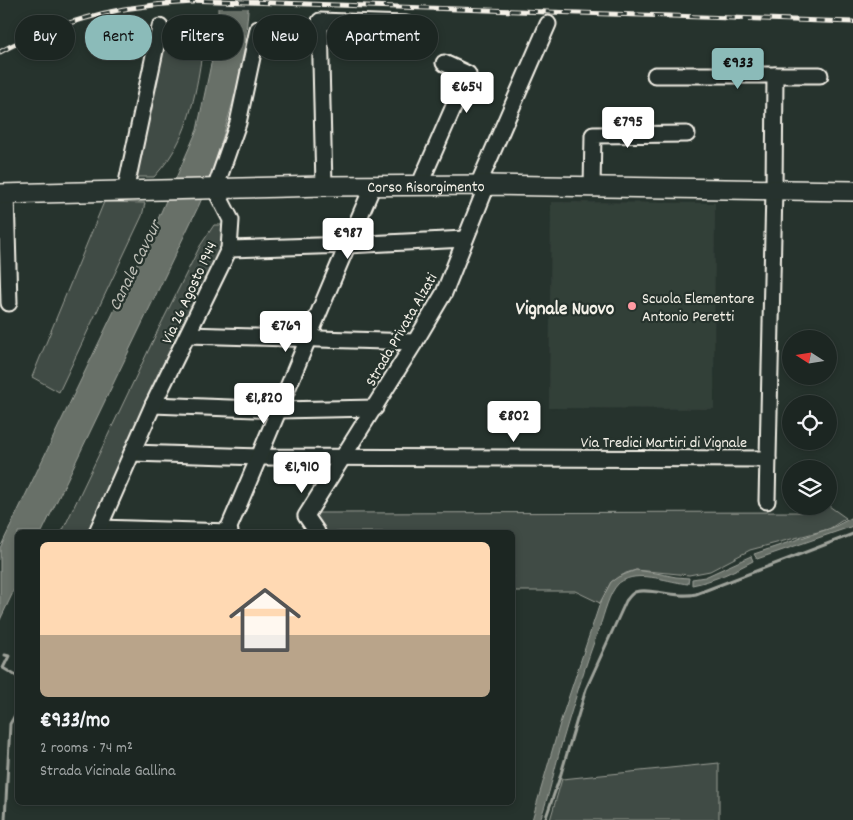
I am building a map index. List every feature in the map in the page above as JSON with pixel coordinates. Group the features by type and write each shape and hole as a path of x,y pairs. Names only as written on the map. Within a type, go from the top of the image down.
{"main road":[{"name":"Corso Risorgimento","path":"3,194 324,186 482,185 853,191"}],"street":[{"path":"324,186 320,21 327,21"},
{"name":"Strada Privata Alzati","path":"311,530 306,516 375,408 444,293 465,239 482,185 548,24"},
{"path":"125,192 160,27"},
{"path":"212,189 238,124 253,53"},
{"path":"419,186 468,74 444,63"},
{"path":"655,75 820,75"},
{"path":"767,501 775,75"},
{"path":"592,187 593,135 687,134"},
{"path":"229,530 372,186"},
{"name":"Via 26 Agosto 1944","path":"98,530 153,406 229,249 231,220 212,189"},
{"path":"3,194 9,304"},
{"path":"229,249 465,239"},
{"path":"188,335 415,342"},
{"path":"153,406 279,410 375,408"},
{"name":"Via Tredici Martiri di Vignale","path":"132,453 260,457 768,459"}],"shaded area":[{"path":"218,0 249,0 243,66 212,175 43,530 15,530 15,588 0,620 0,548 154,228 197,130 212,60 243,60 243,15 218,15"},
{"path":"162,51 162,60 201,60 190,114 180,140 169,159 154,177 134,177"},
{"path":"104,202 145,203 142,216 59,392 32,377"},
{"name":"Scuola Elementare Antonio Peretti","path":"551,202 715,203 714,409 549,408"},
{"path":"214,225 224,225 226,237 94,530 63,530 159,328 200,246"},
{"path":"782,512 782,515 837,515 837,512 846,518 829,529 750,550 710,571 689,575 636,570 626,573 611,582 600,603 575,591 515,591 515,530 323,530 315,513"},
{"path":"853,517 853,526 757,559 754,554 834,527"},
{"path":"751,556 753,561 739,568 716,578 692,585 692,579 705,577"},
{"path":"636,570 689,578 688,584 639,577 624,580 615,588 607,604 579,686 540,820 532,820 561,720 600,603 611,582"},
{"path":"719,763 719,820 550,820 562,779"}],"pier":[{"path":"215,0 252,0 251,8 215,8"}],"waterway":[{"path":"545,820 586,689 626,601 631,595 641,591 681,595 696,594 853,534"},
{"path":"5,655 9,656 3,668 15,675"},
{"path":"5,820 10,724 15,715"}],"railway":[{"path":"186,0 853,22"},
{"path":"0,52 49,30 101,14 139,7 193,2"}],"place":[{"name":"Scuola Elementare Antonio Peretti","path":"632,306"}],"district":[{"name":"Vignale Nuovo","path":"565,307"}],"water label":[{"name":"Canale Cavour","path":"134,265"}]}
